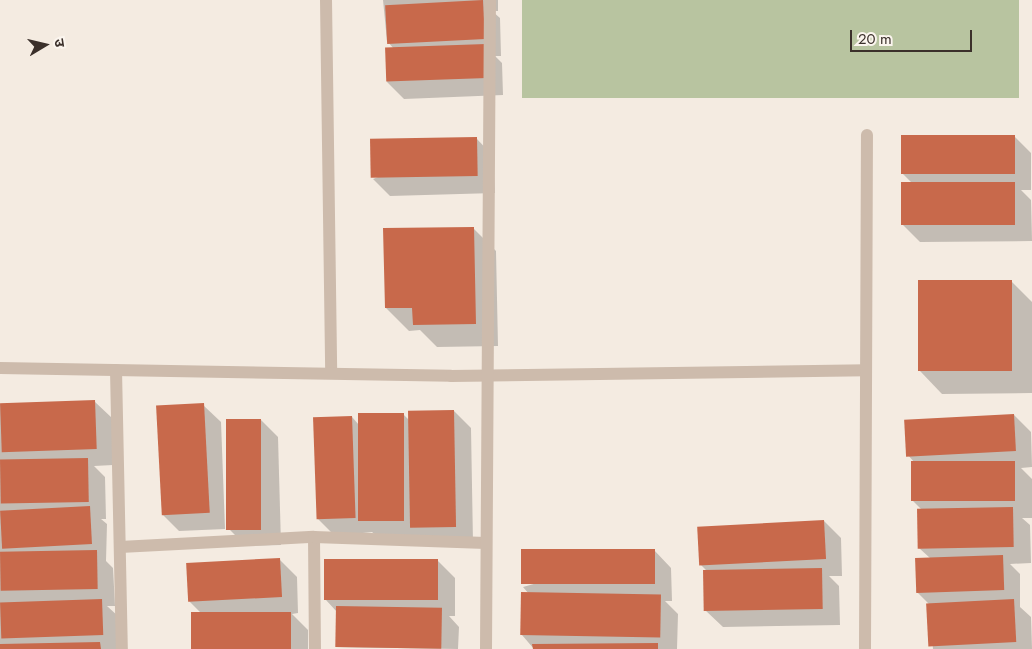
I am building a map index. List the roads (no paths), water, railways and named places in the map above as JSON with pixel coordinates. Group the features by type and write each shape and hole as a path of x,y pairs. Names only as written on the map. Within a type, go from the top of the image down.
{"street":[{"path":"326,0 331,374"},
{"path":"486,649 486,374 490,0"},
{"path":"865,649 867,135"},
{"path":"0,368 331,374 866,370"},
{"path":"116,370 122,649"},
{"path":"120,547 314,537 486,543"},
{"path":"314,537 316,649"}]}
